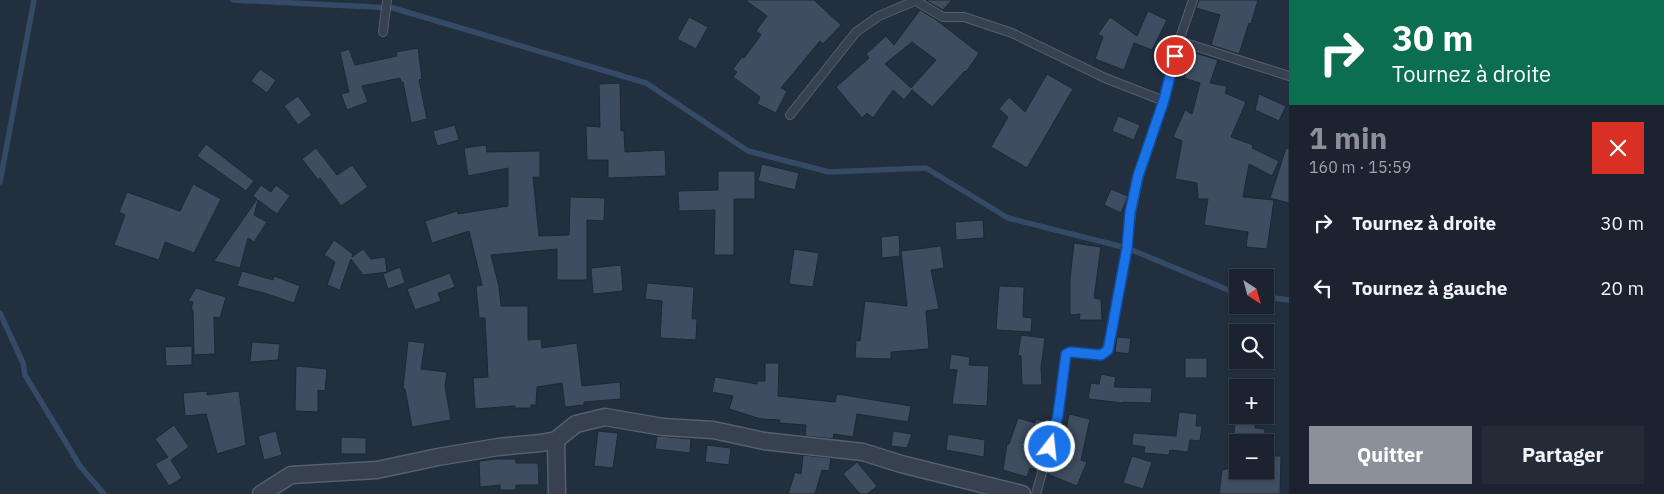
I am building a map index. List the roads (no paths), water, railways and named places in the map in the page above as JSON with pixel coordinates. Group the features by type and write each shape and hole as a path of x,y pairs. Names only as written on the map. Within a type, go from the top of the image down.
{"street":[{"path":"261,494 291,475 377,470 438,457 556,440 576,424 605,417 663,427 713,430 764,441 863,452 901,464 1022,494"},
{"path":"556,440 557,494"}],"lane":[{"path":"383,32 387,0"},
{"path":"1036,494 1058,415 1066,354 1070,352 1101,355 1108,350 1127,248 1130,213 1138,176 1164,100 1179,41 1193,0"},
{"path":"790,115 856,32 879,16 917,1 942,17 964,17 1012,34 1105,78 1164,100"},
{"path":"1179,41 1289,76"}],"waterway":[{"path":"0,182 34,0"},
{"path":"233,0 393,8 646,83 748,151 829,172 926,168 1008,218 1127,248 1229,290"},
{"path":"1274,298 1289,300"},
{"path":"0,313 23,363 25,375 80,466 104,494"}]}
